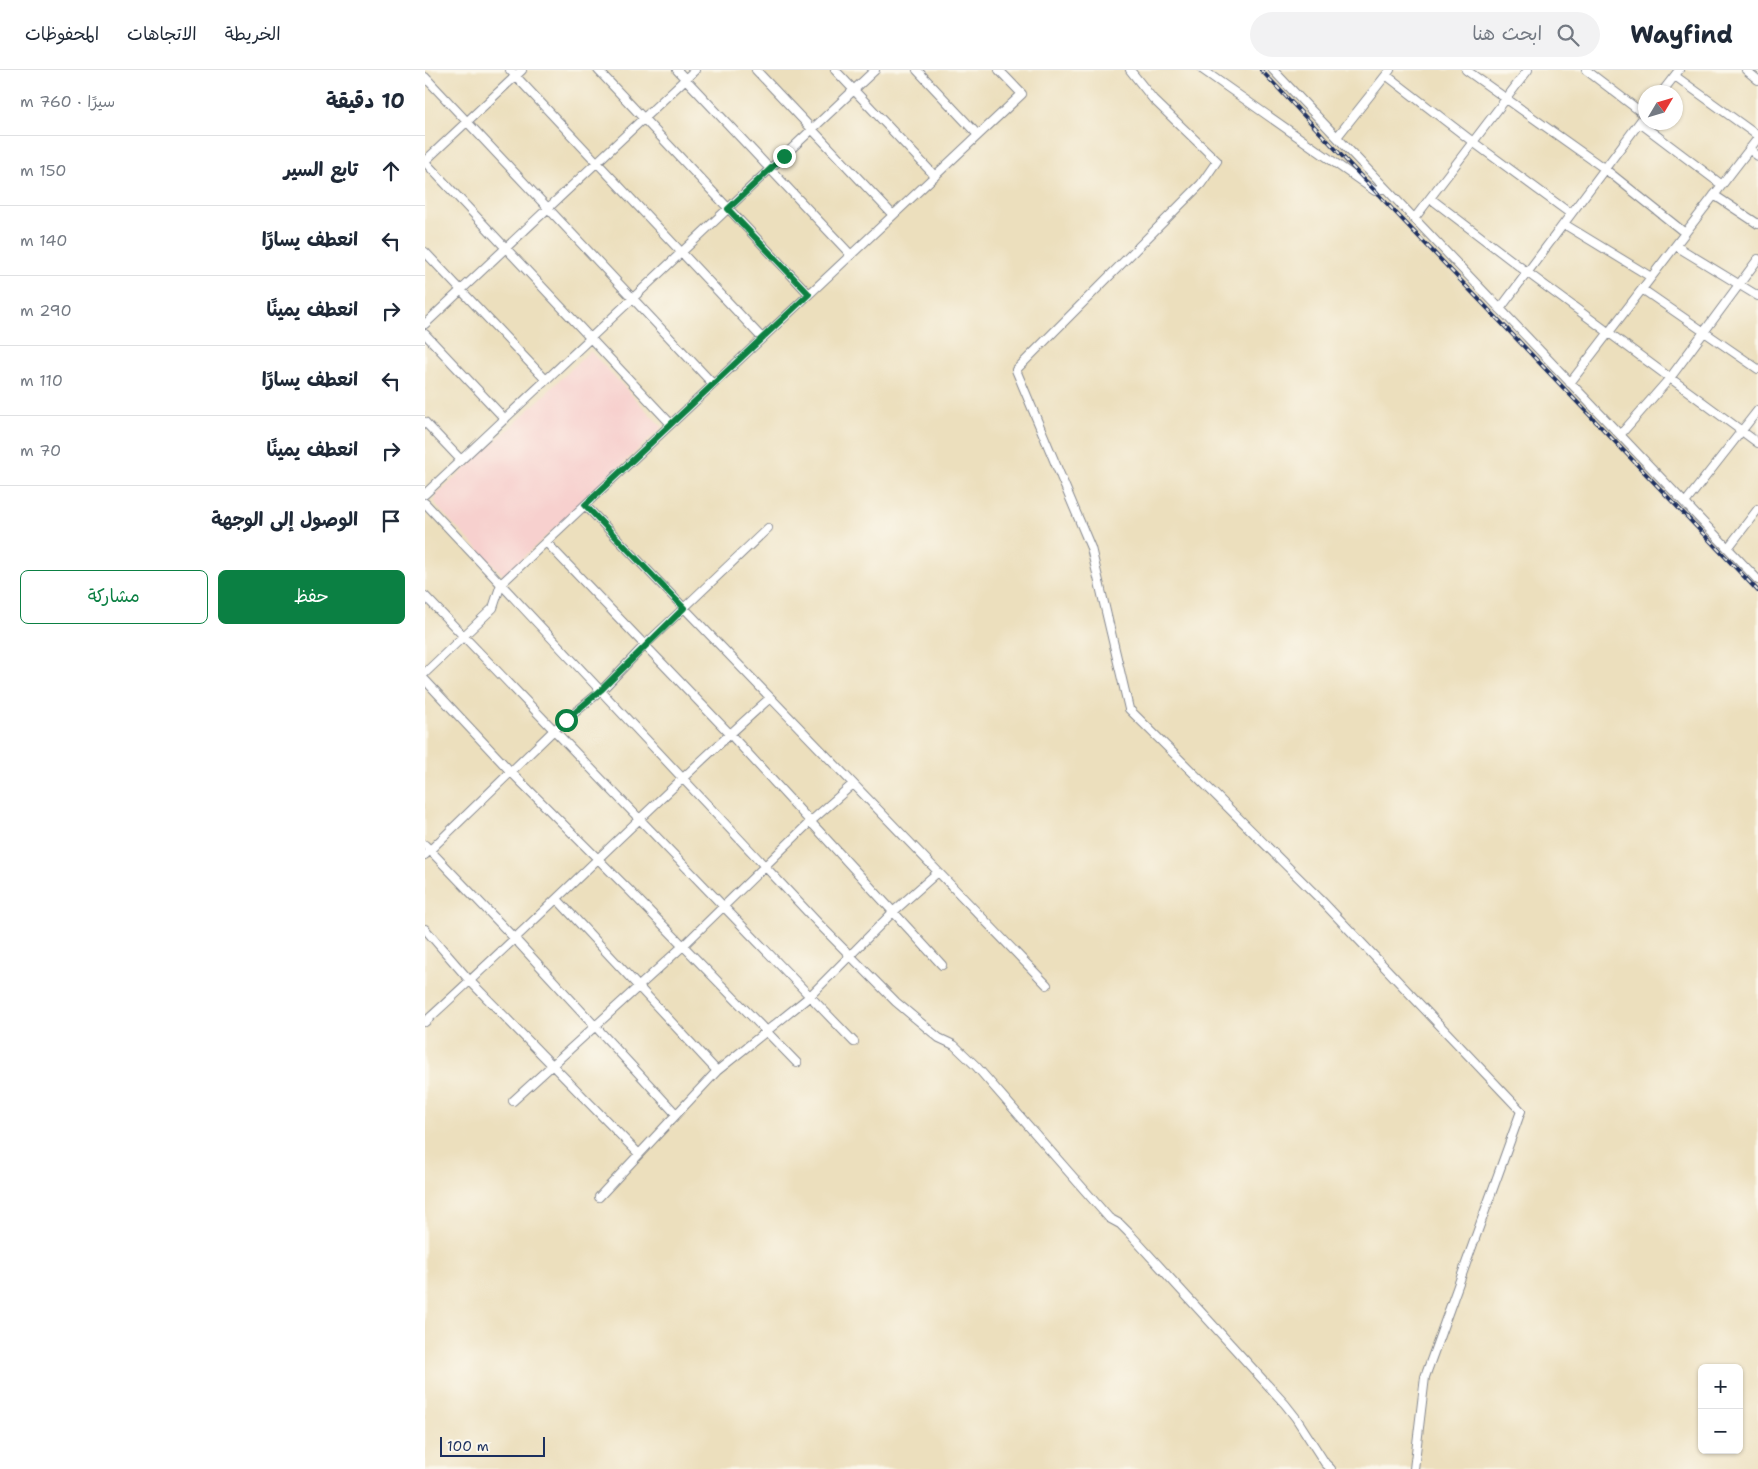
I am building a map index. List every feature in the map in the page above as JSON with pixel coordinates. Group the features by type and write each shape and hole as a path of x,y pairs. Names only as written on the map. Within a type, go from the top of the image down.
{"street":[{"path":"598,70 809,294"},
{"path":"677,70 851,255"},
{"path":"425,324 695,70"},
{"path":"756,70 893,215"},
{"path":"835,70 935,176"},
{"path":"425,494 875,70"},
{"path":"917,70 978,135"},
{"path":"425,673 493,608 501,584 1022,94 999,70"},
{"path":"1130,70 1153,99 1217,161 1201,184 1016,370 1091,548 1129,709 1322,901 1521,1111 1425,1377 1414,1469"},
{"path":"1203,70 1375,191 1385,188"},
{"path":"1273,70 1758,580"},
{"path":"1466,70 1605,169 1685,233"},
{"path":"1414,219 1528,70"},
{"path":"1586,70 1638,110"},
{"path":"1746,70 1758,80"},
{"path":"671,424 425,162 516,72 597,162 762,338"},
{"path":"1337,137 1388,72 1473,142 1571,214"},
{"path":"1571,383 1758,137 1677,73 1668,85"},
{"path":"425,78 713,384"},
{"path":"1500,309 1638,126"},
{"path":"1649,130 1721,185"},
{"path":"1749,149 1758,156"},
{"path":"1714,195 1758,224"},
{"path":"1430,198 1527,273 1758,443"},
{"path":"1564,224 1651,277"},
{"path":"1675,246 1758,296"},
{"path":"425,252 546,380"},
{"path":"1620,436 1670,378 1758,259"},
{"path":"1642,289 1758,369"},
{"path":"425,334 505,419"},
{"path":"1685,503 1758,410"},
{"path":"425,422 461,460"},
{"path":"425,503 849,955 896,1002 939,1038 954,1045 976,1066 1109,1218 1120,1224 1129,1233 1285,1404 1331,1469"},
{"path":"585,505 1047,985"},
{"path":"1728,548 1758,510"},
{"path":"676,1114 515,939 427,850 554,730 601,690 645,645 768,528"},
{"path":"545,542 730,734 942,965"},
{"path":"425,596 854,1042"},
{"path":"425,680 511,772 797,1063"},
{"path":"425,1022 599,860 639,818 770,698"},
{"path":"513,1101 683,946 810,822 853,784"},
{"path":"599,1197 717,1071 809,996 893,912 938,872"},
{"path":"557,899 717,1071"},
{"path":"425,929 470,981 639,1154"}],"shaded area":[{"path":"590,351 662,427 504,576 438,508 435,496"}],"railway":[{"path":"1261,70 1758,591"}],"route":[{"path":"566,720 601,690 684,608 585,505 809,294 728,209 784,156"}]}
